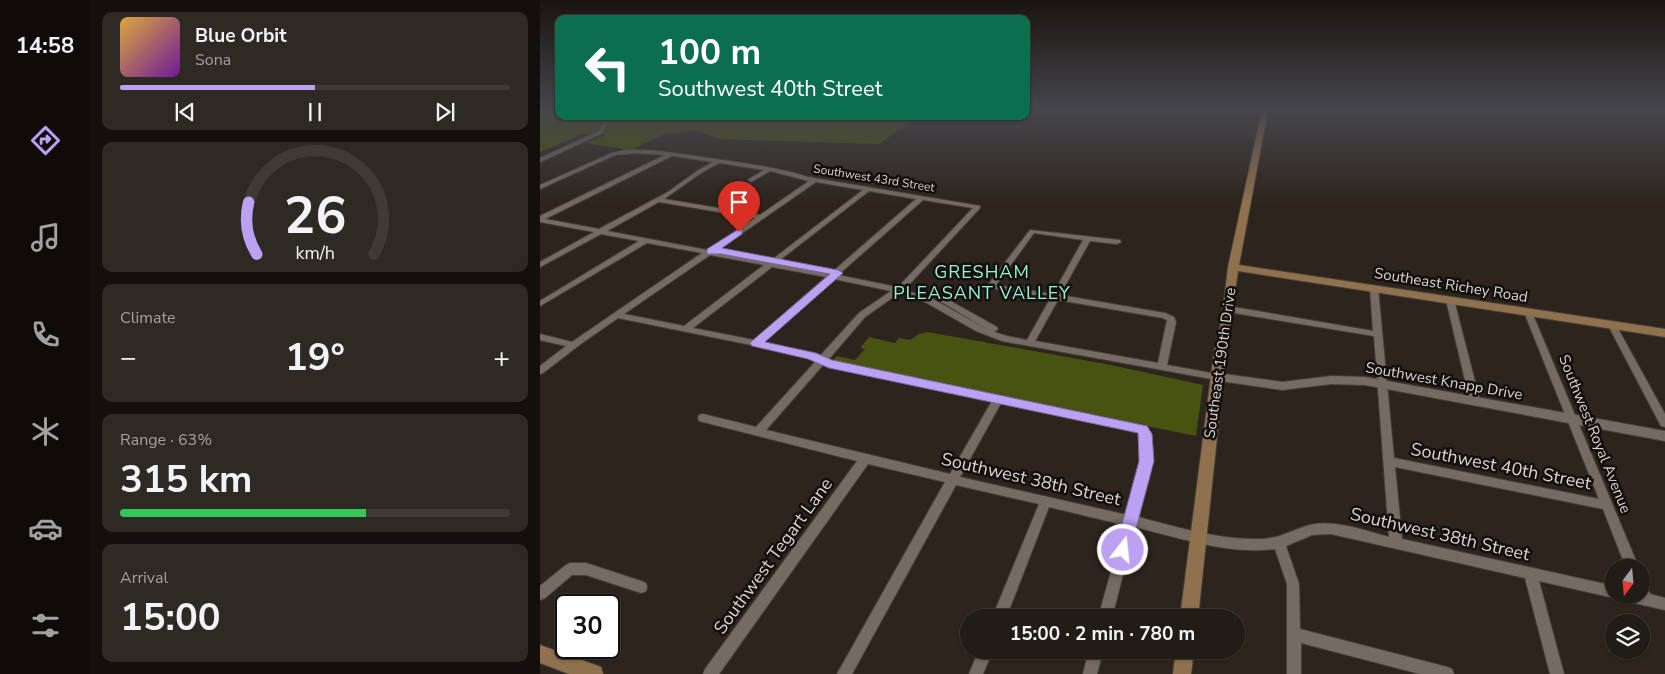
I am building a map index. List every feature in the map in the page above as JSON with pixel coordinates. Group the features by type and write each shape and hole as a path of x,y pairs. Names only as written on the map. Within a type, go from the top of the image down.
{"main road":[{"name":"Southeast 190th Drive","path":"1190,609 1217,376 1233,267 1258,141"},
{"name":"Southeast Richey Road","path":"1233,267 1665,334"},
{"path":"540,654 589,673"},
{"path":"1182,674 1184,659"}],"street":[{"path":"540,160 580,141"},
{"name":"Southwest 43rd Street","path":"540,187 618,153 671,154 769,168 815,180 978,207 902,288"},
{"path":"540,220 671,154"},
{"path":"540,265 658,200 719,161"},
{"path":"750,180 769,168"},
{"path":"540,371 616,315 713,252 815,180"},
{"path":"686,329 868,189"},
{"path":"756,343 836,275 922,197"},
{"path":"658,200 761,217"},
{"path":"540,220 713,252 721,251 902,288 938,298 984,324 1030,342 1217,376"},
{"path":"1117,242 1032,231 992,287 1165,316 1171,319 1172,322 1162,367"},
{"path":"1030,342 1088,238"},
{"path":"540,304 646,240"},
{"path":"758,432 866,312 902,288"},
{"path":"1374,288 1396,542"},
{"path":"1450,300 1475,401"},
{"path":"1228,309 1378,334"},
{"name":"Southwest Royal Avenue","path":"1528,312 1629,559"},
{"path":"616,315 756,343 822,360 829,364 1143,429 1146,434 1146,461 1107,609"},
{"path":"1612,325 1665,422"},
{"path":"540,337 573,345"},
{"name":"Southwest Knapp Drive","path":"1217,376 1282,386 1343,380 1382,383 1665,436"},
{"path":"844,674 998,399"},
{"name":"Southwest 38th Street","path":"703,418 953,480 1199,537 1244,544 1279,543 1311,530 1331,529 1605,590"},
{"name":"Southwest Tegart Lane","path":"710,674 865,458"},
{"name":"Southwest 40th Street","path":"1388,461 1606,505"},
{"path":"1003,609 1046,502"},
{"path":"1279,543 1293,584 1294,674"},
{"path":"540,594 570,568 586,569 641,587"},
{"path":"1530,573 1557,674"},
{"path":"1650,597 1665,604"},
{"path":"1294,634 1447,674"},
{"path":"976,674 982,659"},
{"path":"1090,674 1094,659"}],"green space":[{"path":"540,141 565,141 540,152"},
{"path":"590,141 649,141 631,150 587,143"},
{"path":"798,141 883,141 879,144"},
{"path":"928,332 1111,365 1203,385 1196,436 831,362 837,356 855,360 865,349 860,348 869,337 895,343 899,338 910,340 919,334"}],"district":[{"name":"GRESHAM PLEASANT VALLEY","path":"982,282"}],"route":[{"path":"739,232 710,252 721,251 838,273 811,294 756,343 812,356 829,364 1143,429 1146,434 1146,461 1143,479 1123,550"}]}
